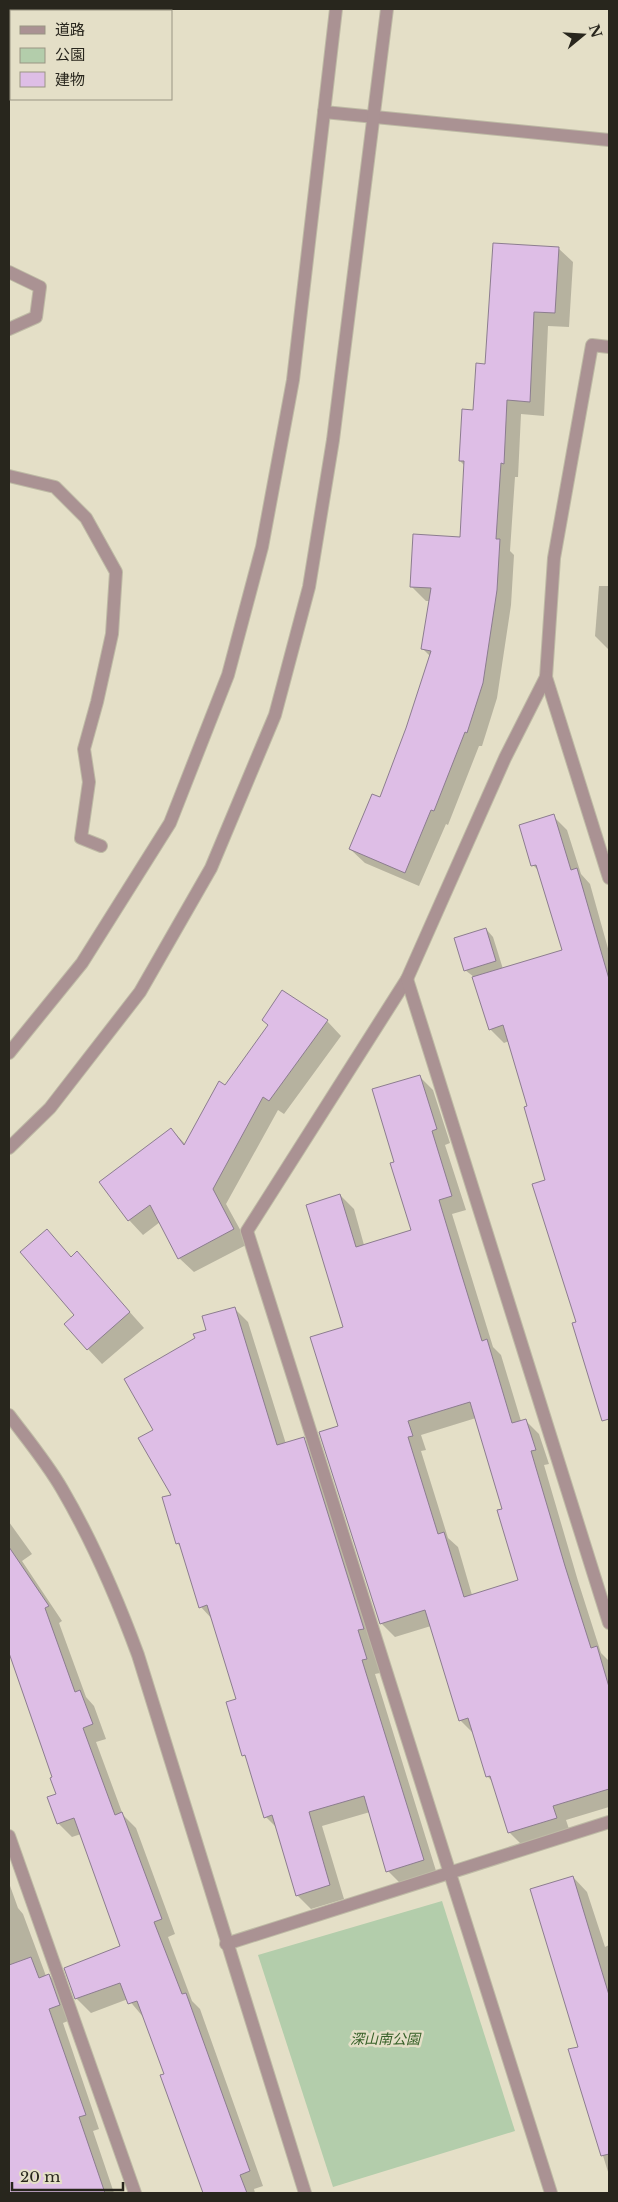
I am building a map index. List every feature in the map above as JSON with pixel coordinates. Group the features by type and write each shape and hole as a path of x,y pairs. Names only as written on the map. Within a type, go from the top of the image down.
{"street":[{"path":"9,1053 82,964 170,823 228,675 262,547 293,380 336,9"},
{"path":"9,1148 50,1108 140,992 211,868 275,715 309,587 334,440 387,9"},
{"path":"324,112 609,140"},
{"path":"9,272 40,287 36,317 9,329"},
{"path":"609,347 592,345 554,558 546,677 609,878"},
{"path":"9,476 55,487 86,518 116,572 112,634 97,702 84,749 89,782 81,838 101,846"},
{"path":"546,677 505,758 407,979 247,1231 550,2193"},
{"path":"407,979 609,1623"},
{"path":"9,1415 61,1487 89,1538 120,1606 138,1655 226,1944 305,2193"},
{"path":"226,1944 609,1822"},
{"path":"9,1836 135,2193"}],"green space":[{"name":"深山南公園","path":"442,1901 515,2131 333,2187 258,1955"}],"building":[{"path":"493,243 559,247 555,313 534,312 530,402 507,400 504,464 501,463 496,539 500,539 497,590 483,683 467,733 465,732 434,811 431,810 405,873 349,849 372,794 380,797 406,728 431,651 421,649 431,588 410,587 413,534 460,537 464,461 459,461 462,409 473,410 476,363 485,364"},
{"path":"554,814 571,870 577,868 609,979 609,1419 602,1421 572,1323 576,1322 532,1184 545,1180 524,1107 527,1106 503,1025 489,1030 472,977 562,950 536,865 531,866 519,825"},
{"path":"486,928 496,961 464,971 454,938"},
{"path":"282,990 328,1020 269,1101 263,1097 213,1189 234,1229 178,1259 150,1205 128,1221 99,1182 171,1128 184,1145 219,1081 225,1085 268,1025 262,1020"},
{"path":"420,1075 437,1129 432,1131 452,1196 439,1200 482,1341 487,1339 512,1423 526,1419 536,1450 531,1451 565,1566 591,1648 597,1646 609,1687 609,1789 553,1806 557,1818 508,1833 490,1776 486,1777 468,1718 459,1721 425,1610 380,1624 319,1432 338,1426 310,1337 343,1327 306,1205 340,1194 356,1247 411,1230 390,1163 394,1162 372,1089","holes":["470,1402 502,1509 497,1510 518,1580 464,1597 444,1532 438,1534 408,1437 413,1436 408,1421"]},
{"path":"47,1229 71,1257 77,1251 130,1312 87,1350 64,1324 74,1315 20,1252"},
{"path":"235,1307 277,1445 304,1437 364,1629 358,1630 367,1659 362,1660 424,1860 386,1872 364,1796 309,1812 330,1885 296,1896 272,1815 264,1818 245,1755 242,1756 226,1702 236,1699 207,1605 199,1608 179,1543 176,1544 162,1497 171,1495 138,1438 153,1430 124,1379 195,1338 193,1334 206,1330 202,1316"},
{"path":"9,1547 49,1606 45,1608 75,1692 80,1690 93,1724 83,1728 115,1815 122,1812 162,1919 154,1922 182,1994 186,1993 250,2171 240,2175 247,2193 203,2193 160,2075 164,2074 137,2001 128,2004 120,1983 75,1999 64,1968 120,1946 74,1818 57,1824 47,1797 56,1794 50,1778 52,1777 9,1653"},
{"path":"573,1876 609,1995 609,2154 601,2156 568,2049 578,2047 530,1889"},
{"path":"31,1957 39,1978 49,1974 60,2005 49,2009 86,2115 79,2117 105,2193 9,2193 9,1965"}]}
